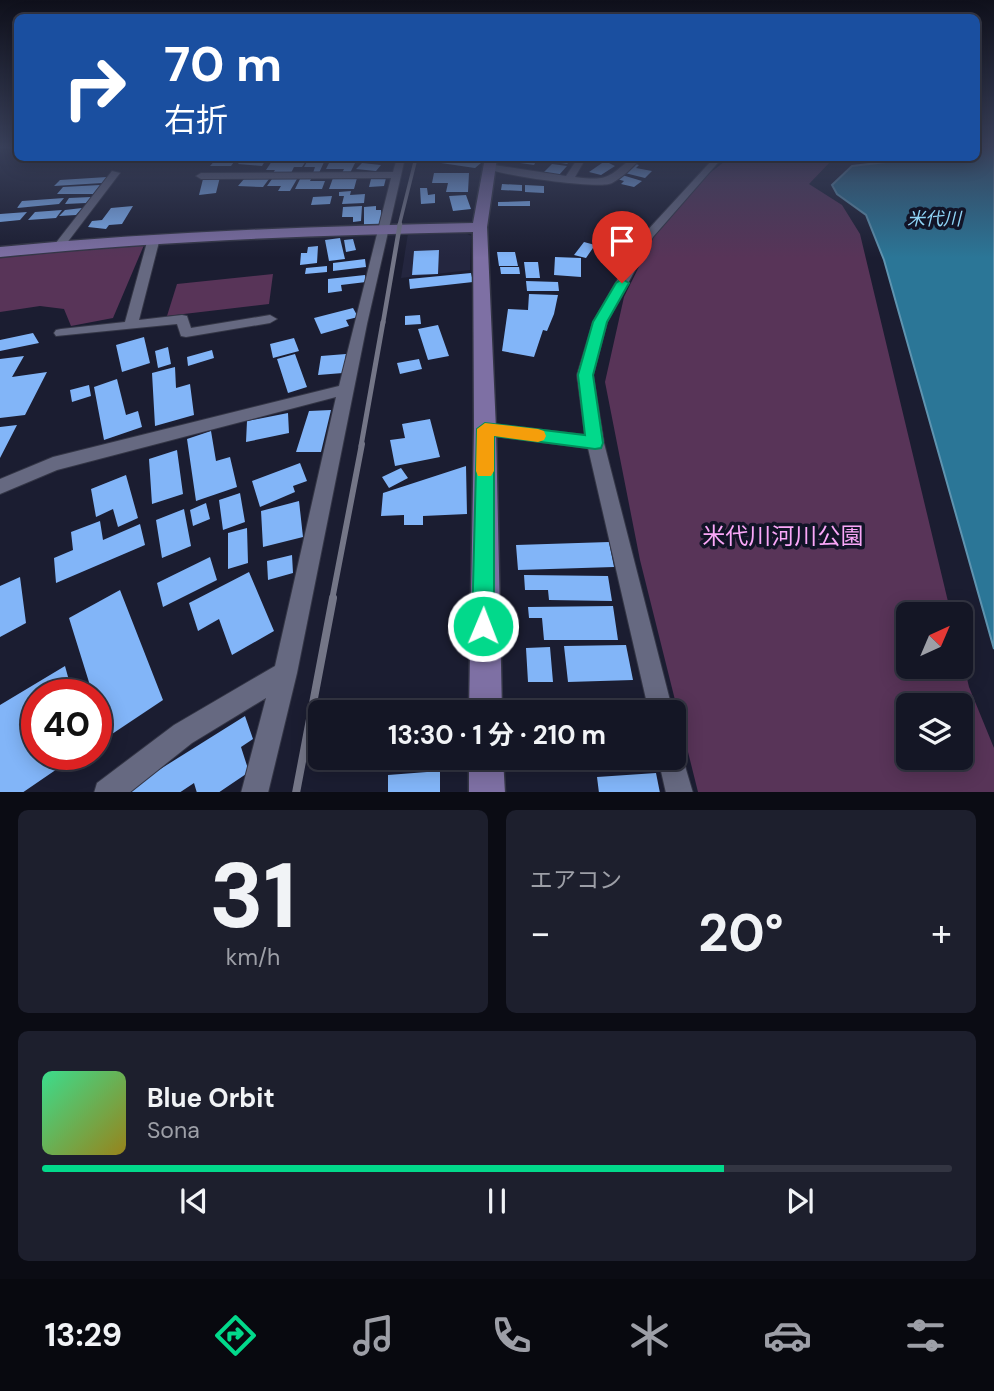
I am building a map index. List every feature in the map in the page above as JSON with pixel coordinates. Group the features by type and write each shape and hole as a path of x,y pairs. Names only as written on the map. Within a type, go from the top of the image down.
{"street":[{"path":"59,246 107,184"},
{"path":"254,792 285,673 360,324 395,184"},
{"path":"485,700 485,429 480,227 486,184"},
{"path":"658,700 595,443 585,375 600,322 648,236 695,184"},
{"path":"0,252 59,246 385,229 480,227"},
{"path":"131,325 153,242"},
{"path":"61,333 182,319 186,334 270,318"},
{"path":"0,487 53,464 348,389"},
{"path":"485,429 595,443"},
{"path":"108,792 183,734 285,673"},
{"path":"486,770 486,792"},
{"path":"674,770 680,792"}],"shaded area":[{"path":"460,230 471,236 470,270 401,278 408,233"}],"green space":[{"name":"米代川河川公園","path":"699,184 809,184 842,205 860,234 948,602 896,602 896,679 967,679 971,693 896,693 896,770 973,770 973,697 994,748 994,792 698,792 686,744 686,700 675,700 640,560 605,382 624,297 654,236"},
{"path":"144,245 113,318 71,326 64,309 40,306 0,312 0,254 58,248"},
{"path":"273,274 269,304 167,316 177,284"}],"water":[{"name":"米代川","path":"994,184 994,649 884,260 866,215 837,194 832,185"}],"building":[{"path":"56,184 87,184 54,186"},
{"path":"202,184 218,184 216,193 199,195"},
{"path":"240,184 265,184 263,187 238,186"},
{"path":"294,184 290,191 278,191 281,186 267,186"},
{"path":"298,184 324,184 322,189 295,189"},
{"path":"331,184 355,184 354,189 329,189"},
{"path":"370,184 385,184 384,186 369,187"},
{"path":"448,184 468,184 468,192 446,192"},
{"path":"502,184 522,185 522,191 501,190"},
{"path":"100,185 93,194 57,194 63,187"},
{"path":"525,185 544,186 544,193 525,192"},
{"path":"420,188 427,188 428,195 435,194 435,203 421,204"},
{"path":"351,191 350,195 365,194 364,203 342,204 344,196 339,196 339,192"},
{"path":"466,195 471,209 453,211 449,196"},
{"path":"332,196 330,204 311,205 313,197"},
{"path":"91,197 86,203 65,204 69,198"},
{"path":"64,198 59,204 17,208 22,201"},
{"path":"530,201 530,206 498,206 498,202"},
{"path":"133,206 122,224 109,225 106,229 88,227 92,221 102,220 111,208"},
{"path":"362,206 361,221 353,222 353,217 342,217 343,207"},
{"path":"376,206 376,210 381,210 382,224 364,225 364,207"},
{"path":"82,208 76,215 59,216 65,210"},
{"path":"62,210 56,218 28,220 35,212"},
{"path":"27,212 20,220 0,222 0,214"},
{"path":"340,238 345,259 329,261 325,240"},
{"path":"353,239 356,250 346,252 344,240"},
{"path":"584,242 595,245 586,258 574,255"},
{"path":"318,246 317,263 300,265 301,253 307,253 308,247"},
{"path":"439,250 438,274 412,275 414,251"},
{"path":"497,252 515,252 518,266 499,266"},
{"path":"555,257 581,258 581,277 554,275"},
{"path":"365,259 366,267 333,271 333,263"},
{"path":"524,262 538,262 540,278 526,278"},
{"path":"327,266 327,272 305,274 306,268"},
{"path":"500,267 519,267 520,274 501,274"},
{"path":"471,273 473,282 410,289 409,279"},
{"path":"365,275 366,282 341,285 342,291 328,293 328,279"},
{"path":"526,281 558,282 559,291 527,291"},
{"path":"529,294 558,295 554,314 547,331 543,330 534,357 502,351 508,309 528,310"},
{"path":"353,308 358,317 346,320 349,326 321,334 314,318"},
{"path":"420,315 421,324 405,325 405,316"},
{"path":"438,325 449,356 428,360 418,329"},
{"path":"33,333 39,343 0,351 0,340"},
{"path":"144,337 150,363 122,372 116,345"},
{"path":"294,338 299,351 273,358 270,344"},
{"path":"168,347 171,364 158,368 155,351"},
{"path":"212,350 214,358 188,366 187,357"},
{"path":"295,354 307,387 288,393 277,359"},
{"path":"346,354 343,373 318,375 321,356"},
{"path":"24,356 12,377 47,372 25,415 0,418 0,359"},
{"path":"419,359 422,369 400,374 397,363"},
{"path":"175,367 176,388 190,384 194,415 155,426 152,373"},
{"path":"117,379 126,415 138,411 142,427 104,440 94,387"},
{"path":"89,385 91,396 72,402 70,390"},
{"path":"331,410 321,452 296,452 309,411"},
{"path":"288,413 289,433 246,442 247,421"},
{"path":"430,419 440,457 395,466 390,440 405,438 402,424"},
{"path":"17,425 0,458 0,427"},
{"path":"211,431 216,461 230,457 237,487 196,501 187,439"},
{"path":"177,450 183,494 152,504 149,459"},
{"path":"300,463 307,481 293,486 295,492 260,507 252,481"},
{"path":"466,466 467,514 423,516 423,525 404,525 404,515 381,516 383,493"},
{"path":"401,468 408,478 389,488 382,477"},
{"path":"126,475 138,518 118,527 113,509 96,517 91,489"},
{"path":"240,493 245,522 223,530 219,500"},
{"path":"299,501 303,537 263,547 261,511"},
{"path":"206,503 210,519 193,526 190,510"},
{"path":"184,509 191,546 162,558 156,520"},
{"path":"100,521 103,540 140,524 145,545 56,583 54,558 73,550 71,532"},
{"path":"247,528 248,563 228,569 228,533"},
{"path":"609,542 614,567 518,570 516,545"},
{"path":"292,555 293,573 268,580 267,561"},
{"path":"210,557 217,580 163,607 157,583"},
{"path":"249,572 274,631 232,655 219,619 198,631 189,603"},
{"path":"524,575 608,576 612,601 549,600 548,590 525,590"},
{"path":"20,577 26,623 0,637 0,586"},
{"path":"120,590 163,700 112,734 112,679 88,679 69,618"},
{"path":"613,606 618,640 544,640 542,618 529,618 528,607"},
{"path":"626,645 633,680 568,682 564,646"},
{"path":"550,647 553,682 528,682 526,648"},
{"path":"65,666 69,679 43,679"},
{"path":"21,692 21,770 56,770 23,792 0,792 0,705"},
{"path":"245,716 253,739 241,747 249,772 219,792 197,792 194,783 180,792 124,792"},
{"path":"440,771 440,792 388,792 388,775"},
{"path":"656,773 660,792 599,792 597,777"}],"railway":[{"path":"399,226 410,184"},
{"path":"383,323 400,224"},
{"path":"361,446 383,322"},
{"path":"332,600 362,444"},
{"path":"296,792 333,598"}],"slow traffic":[{"path":"485,471 485,429 538,436"}],"route":[{"path":"483,626 485,429 595,443 585,375 600,322 622,283"}]}
